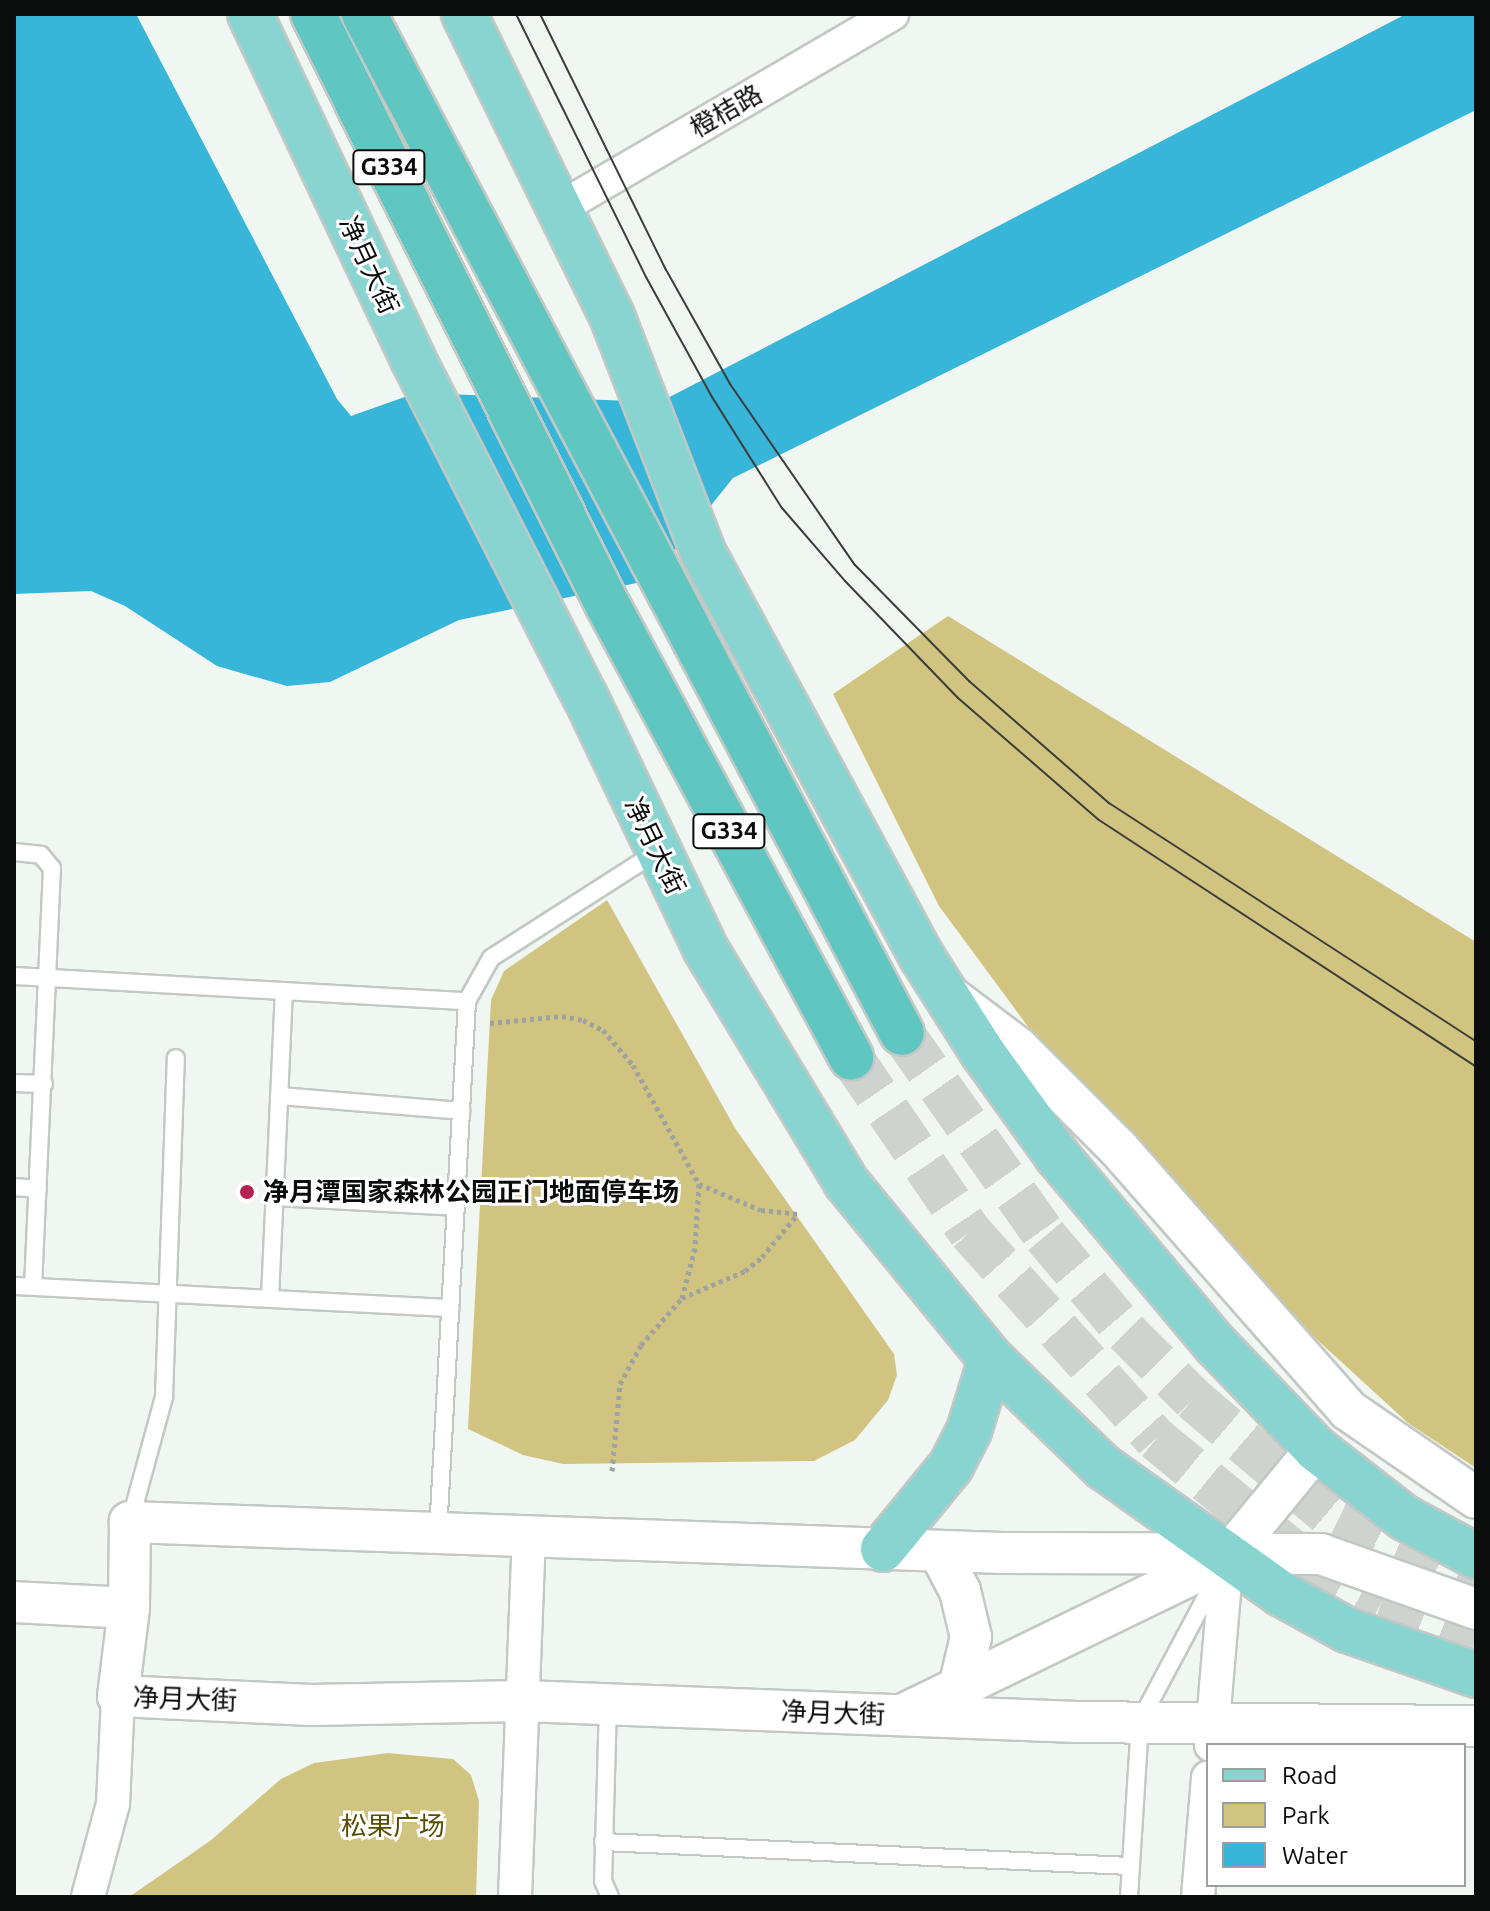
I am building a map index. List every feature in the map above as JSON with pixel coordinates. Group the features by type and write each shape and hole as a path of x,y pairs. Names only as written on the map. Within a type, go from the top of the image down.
{"highway":[{"name":"G334","path":"313,14 607,604 851,1057"},
{"name":"G334","path":"364,14 511,300 902,1033"}],"main road":[{"name":"净月大街","path":"250,14 413,359 554,637 705,948 822,1145 896,1249 991,1359 1103,1467 1227,1557 1347,1630 1476,1675"},
{"path":"464,14 612,316 704,554 946,994 1058,1157 1216,1345 1316,1449 1405,1518 1476,1556"},
{"path":"883,1549 951,1466 969,1431 991,1359"}],"street":[{"name":"橙桔路","path":"560,208 892,14"},
{"path":"946,994 1018,1048 1119,1149 1348,1410 1476,1498"},
{"path":"901,1716 1227,1557 1316,1449"},
{"path":"130,1522 939,1551 1227,1557 1321,1554 1476,1609"},
{"name":"净月大街","path":"130,1522 129,1608 118,1696 311,1705 523,1701 901,1716 1140,1721 1212,1733 1476,1726"},
{"path":"515,1897 529,1538"},
{"path":"939,1551 960,1591 971,1637 959,1687"},
{"path":"1212,1733 1227,1557"},
{"path":"14,1602 129,1608"},
{"path":"88,1897 113,1804 118,1696"},
{"path":"1198,1897 1206,1801"}],"lane":[{"path":"14,852 41,855 52,868 50,977 33,1286"},
{"path":"437,1534 467,1001 491,958 657,852"},
{"path":"14,976 467,1001"},
{"path":"270,1298 284,991"},
{"path":"130,1522 164,1397 176,1058"},
{"path":"14,1083 44,1084"},
{"path":"279,1096 461,1111"},
{"path":"14,1187 38,1189"},
{"path":"274,1197 456,1207"},
{"path":"14,1286 450,1308"},
{"path":"1129,1897 1140,1721 1227,1557"},
{"path":"608,1704 603,1881 610,1897"},
{"path":"603,1842 1130,1866"}],"path":[{"path":"465,1026 562,1016 603,1030 633,1065 699,1184 695,1248 682,1298"},
{"path":"612,1471 620,1384 641,1345 682,1298 745,1271 798,1214 761,1210 699,1184"}],"green space":[{"path":"948,616 1476,942 1476,1468 1408,1423 1276,1302 1094,1116 939,906 833,694"},
{"path":"607,900 735,1128 894,1354 897,1375 888,1400 855,1440 814,1461 563,1464 523,1455 468,1429 491,1000 504,971"},
{"name":"松果广场","path":"388,1753 453,1759 471,1775 479,1801 476,1897 129,1897 210,1841 281,1779 314,1763"}],"water":[{"path":"14,14 136,14 337,399 351,416 416,393 660,402 1406,14 1476,14 1476,110 733,478 651,580 459,620 330,682 287,686 217,666 125,606 91,591 14,594"}],"tunnel":[{"path":"902,1033 1045,1236 1126,1332 1193,1399 1337,1522 1476,1589"},
{"path":"851,1057 970,1232 1156,1439 1304,1561 1381,1604 1476,1642"}],"tram line":[{"path":"516,14 646,277 712,397 782,508 845,581 958,698 1099,820 1476,1067"},
{"path":"540,14 665,268 730,384 855,565 969,681 1109,803 1476,1041"}],"place":[{"name":"净月潭国家森林公园正门地面停车场","path":"247,1192"}]}
